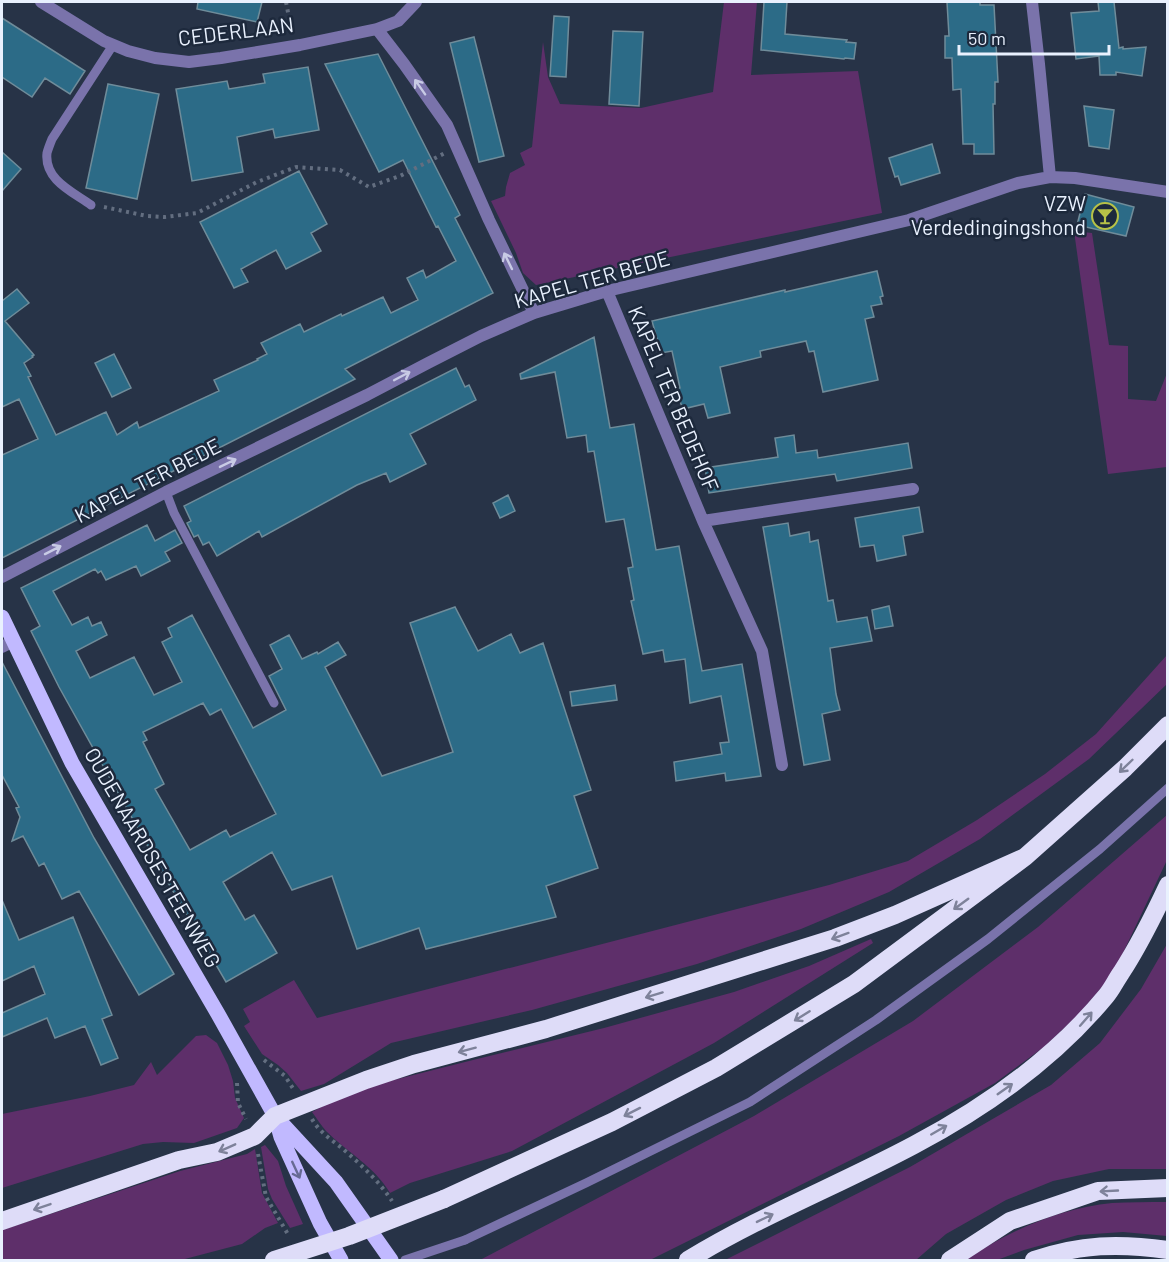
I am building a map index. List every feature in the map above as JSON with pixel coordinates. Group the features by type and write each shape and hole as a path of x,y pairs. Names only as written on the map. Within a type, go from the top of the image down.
{"highway":[{"path":"274,1260 349,1236 444,1199 612,1122 716,1068 854,984 1025,857 1125,768 1167,725"},
{"path":"2,1221 179,1160 217,1152 255,1136 275,1116 414,1064 546,1029 835,938 895,915 1025,857"},
{"path":"688,1260 740,1230 914,1145 964,1116 1044,1060 1077,1029 1108,994 1138,946 1167,885"},
{"path":"950,1260 1010,1221 1098,1191 1167,1188"},
{"path":"679,1260 713,1245"},
{"path":"1034,1260 1083,1247 1105,1245 1167,1250"}],"main road":[{"name":"OUDENAARDSESTEENWEG","path":"2,617 8,644 72,763 275,1116 281,1137 315,1212 341,1260"},
{"name":"OUDENAARDSESTEENWEG","path":"275,1116 336,1182 391,1260"}],"street":[{"name":"CEDERLAAN","path":"41,2 113,45 155,58 189,62 377,29 398,21 416,2"},
{"path":"1032,2 1050,177"},
{"path":"377,29 447,125 534,314"},
{"name":"KAPEL TER BEDE","path":"2,577 166,492 367,396 481,336 534,314 607,291 909,220 1018,183 1050,177 1075,178 1167,192"},
{"name":"KAPEL TER BEDEHOF","path":"607,291 703,521 762,651 782,765"},
{"name":"KAPEL TER BEDEHOF","path":"703,521 913,489"}],"lane":[{"path":"92,205 57,181 49,168 47,154 51,139 113,45"},
{"path":"166,492 174,513 274,703"},
{"path":"405,1260 465,1240 750,1102 876,1020 988,939 1100,849 1167,788"}],"path":[{"path":"286,2 294,45"},
{"path":"92,205 147,216 165,217 197,213 257,182 296,167 340,170 369,187 400,176 456,147"},
{"path":"260,1057 285,1076 317,1127 378,1181 397,1209"}],"shaded area":[{"path":"724,2 757,2 751,75 858,71 882,213 536,285 523,273 491,201 505,196 510,173 525,165 520,153 532,147 543,42 548,77 560,104 641,108 713,92"},
{"path":"1074,231 1092,233 1109,345 1128,346 1128,399 1156,401 1167,373 1167,467 1108,474"},
{"path":"1167,655 1167,684 1089,759 980,839 889,892 801,929 697,964 532,1010 391,1043 324,1084 301,1091 287,1073 262,1054 244,1026 250,1022 243,1009 294,980 317,1018 829,885 908,861 977,820 1045,774 1096,734"},
{"path":"1167,815 1167,860 1113,974 1078,1015 1044,1047 995,1083 899,1136 650,1260 480,1260 754,1116 913,1021 1038,927"},
{"path":"871,939 873,943 714,1043 512,1151 410,1183 390,1193 377,1175 334,1139 312,1112 340,1097 370,1086 604,1028 734,992 809,966"},
{"path":"1167,944 1167,1169 1109,1169 1053,1181 1006,1200 946,1234 916,1260 725,1260 910,1167 1051,1085 1100,1043 1141,989"},
{"path":"206,1035 217,1043 228,1065 235,1098 244,1118 237,1128 194,1143 143,1144 2,1188 2,1114 134,1085 151,1062 157,1075 196,1036"},
{"path":"265,1145 278,1161 303,1224 290,1228 272,1199 268,1189 261,1147"},
{"path":"255,1149 262,1193 278,1223 265,1228 242,1244 181,1260 2,1260 2,1230 180,1171 247,1154"},
{"path":"1167,1202 1167,1236 1123,1232 1078,1235 997,1260 966,1260 982,1249 1035,1222 1073,1210 1112,1203"}],"building":[{"path":"198,2 262,2 257,22 197,9"},
{"path":"764,2 787,2 785,34 847,40 846,42 856,43 854,59 761,50"},
{"path":"947,2 980,2 980,5 994,5 998,82 995,82 995,104 993,104 994,154 974,154 974,144 963,144 961,89 953,90 952,58 945,58 945,36 949,36"},
{"path":"1098,2 1114,2 1119,48 1146,47 1142,76 1116,72 1116,75 1100,75 1099,56 1076,59 1071,13 1099,11"},
{"path":"554,16 569,17 566,77 550,76"},
{"path":"2,18 85,71 70,94 45,78 32,97 2,77"},
{"path":"613,31 643,32 639,106 609,104"},
{"path":"474,37 504,156 479,162 450,43"},
{"path":"378,54 460,215 455,218 493,293 345,369 355,379 2,558 2,455 38,439 19,399 2,407 2,301 17,289 29,303 5,321 34,355 24,363 31,376 28,377 56,435 106,412 117,435 137,422 139,428 219,391 214,380 258,360 267,354 261,343 300,324 304,332 383,297 391,313 418,300 407,278 423,270 426,278 456,261 438,226 436,227 403,160 379,172 325,64"},
{"path":"308,67 319,130 275,138 273,129 237,137 243,172 192,181 176,89 227,81 229,89 265,83 263,74"},
{"path":"108,84 159,94 137,199 86,188"},
{"path":"1084,106 1114,110 1109,149 1089,146"},
{"path":"932,144 940,173 901,185 898,176 895,177 889,158"},
{"path":"2,152 21,169 2,191"},
{"path":"299,171 327,224 311,233 321,251 286,269 276,250 241,269 248,282 234,288 200,222"},
{"name":"VZW Verdedingingshond","path":"1085,194 1134,207 1126,236 1077,225"},
{"path":"877,271 883,296 880,297 882,304 871,306 874,317 865,319 878,380 823,392 814,351 809,352 806,341 760,351 761,357 720,367 730,413 708,418 704,404 683,409 675,389 680,388 672,351 661,353 652,321"},
{"path":"594,337 610,428 634,424 656,550 679,546 702,671 742,664 761,776 726,781 725,773 676,781 674,762 722,754 720,743 729,742 721,696 690,703 685,659 665,662 663,650 643,654 631,601 634,600 628,568 633,567 624,519 606,522 594,451 588,452 586,435 567,438 555,372 521,379 520,374"},
{"path":"114,354 131,388 112,397 95,363"},
{"path":"456,368 465,387 469,385 476,400 410,434 426,464 390,482 386,473 357,485 262,537 259,531 217,556 209,542 203,545 198,535 194,537 187,523 191,521 184,506"},
{"path":"794,435 796,453 817,450 818,458 908,443 912,468 837,481 835,474 709,493 705,468 778,457 775,438"},
{"path":"508,495 515,511 500,518 493,503"},
{"path":"919,507 923,532 903,536 906,555 877,561 874,545 860,547 855,518"},
{"path":"788,523 790,536 809,532 810,542 818,540 828,601 833,600 837,622 867,617 872,641 830,648 840,710 822,714 830,760 804,765 763,527"},
{"path":"147,525 155,541 175,530 182,543 165,552 170,561 141,576 136,566 106,580 101,571 98,573 95,569 53,591 72,625 88,617 92,626 101,622 107,635 76,651 90,678 134,657 154,695 182,682 162,642 172,637 168,628 192,615 253,728 286,710 269,676 282,669 270,645 289,635 302,659 317,652 318,654 338,642 346,655 325,667 382,776 453,752 410,623 455,607 478,651 511,634 520,653 543,643 591,790 574,796 598,868 546,886 556,917 426,949 419,928 357,949 332,876 292,890 272,852 223,882 245,920 254,915 277,953 226,982 59,687 31,631 40,626 21,588","holes":["203,703 210,715 221,709 276,814 230,837 226,830 190,850 155,789 164,784 143,742 147,740 143,732"]},
{"path":"889,606 893,626 875,629 872,610"},
{"path":"2,662 94,838 174,974 139,995 79,891 62,899 44,863 39,866 23,836 12,841 20,817 16,808 19,807 2,775"},
{"path":"615,685 617,700 572,706 570,692"},
{"path":"2,900 19,940 73,917 112,1015 102,1019 118,1058 101,1065 85,1026 55,1038 47,1018 2,1037 2,1013 45,994 34,966 2,981"}],"place":[{"name":"VZW Verdedingingshond","path":"1105,216"}]}
